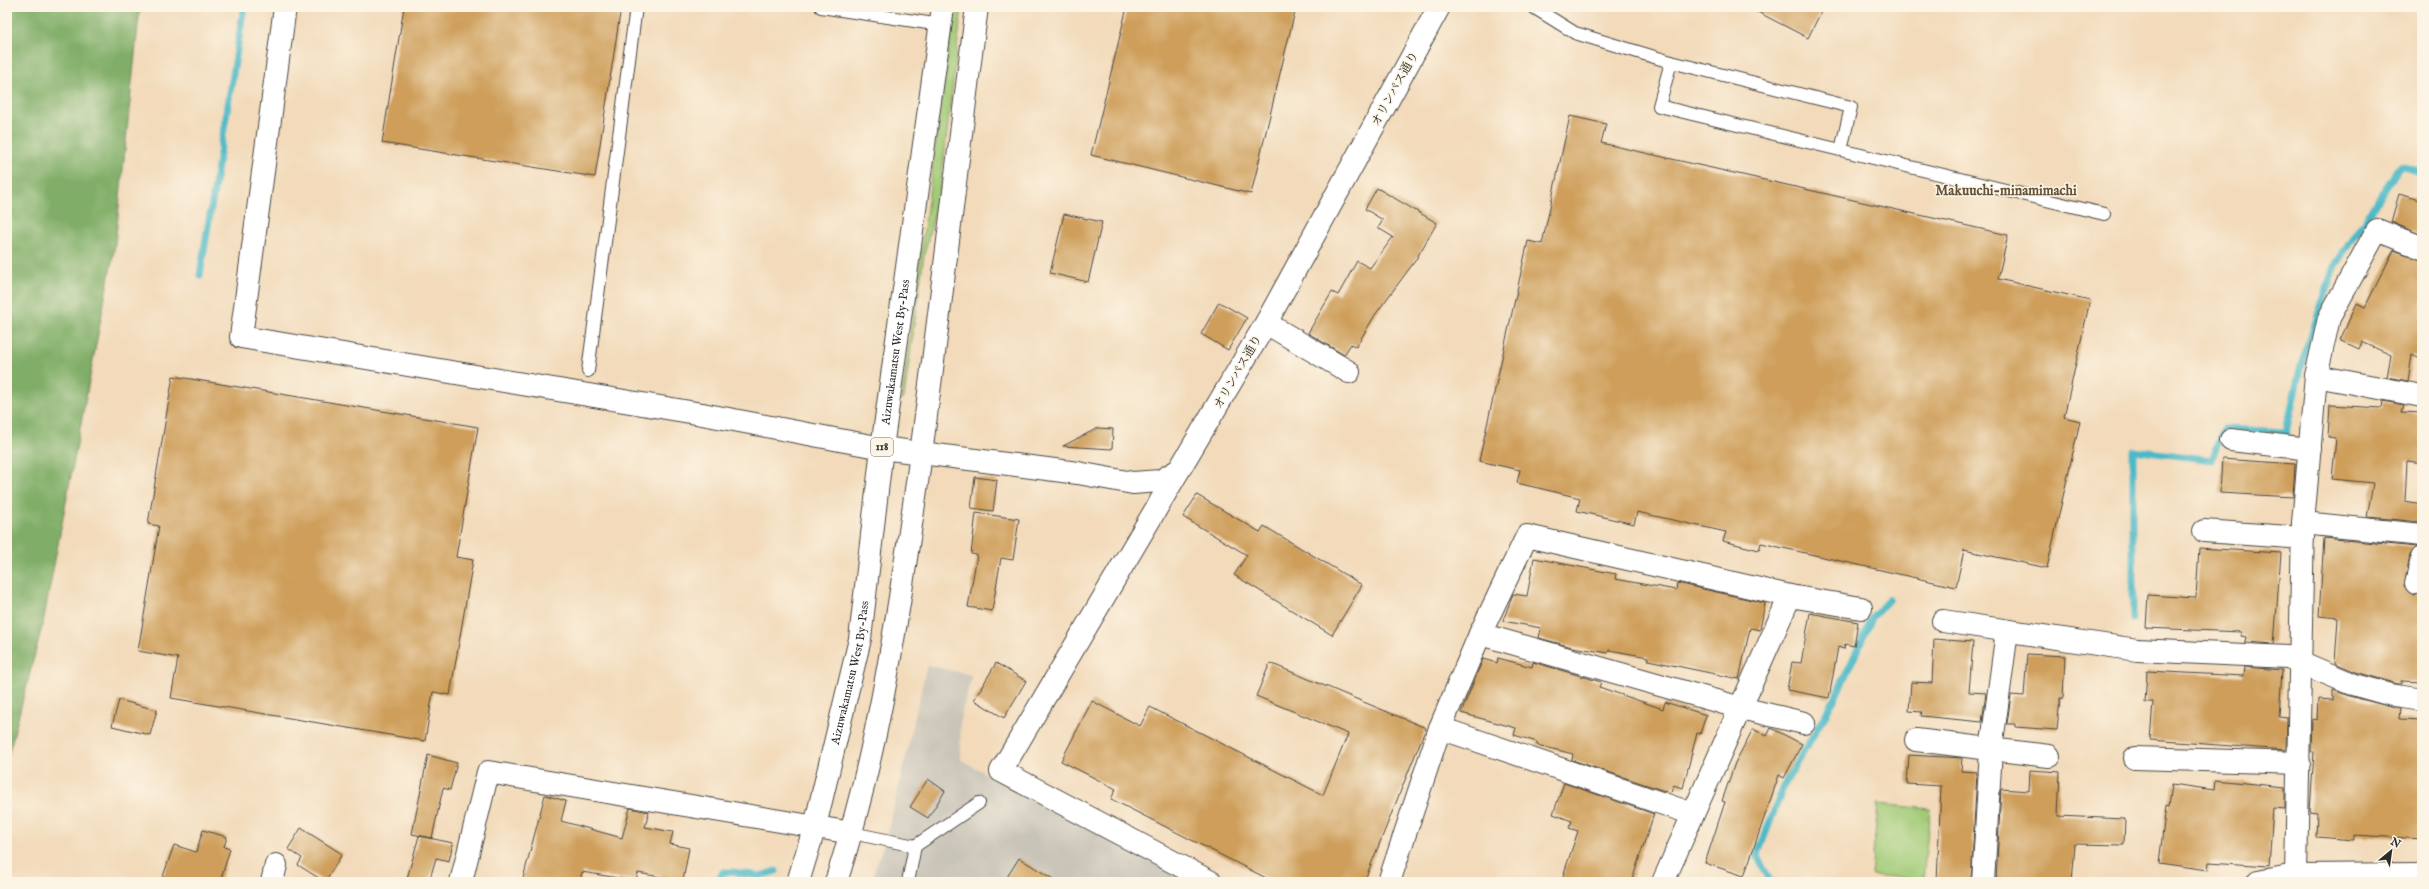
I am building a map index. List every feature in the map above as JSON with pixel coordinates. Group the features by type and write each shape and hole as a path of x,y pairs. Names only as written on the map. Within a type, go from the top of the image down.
{"main road":[{"path":"285,7 241,337 702,414 882,448 1078,473 1133,483 1160,480 1179,470"},
{"path":"836,882 852,833 894,643 921,453 977,7"},
{"name":"オリンパス通り","path":"1211,882 1001,770 1266,323 1439,7"},
{"name":"Aizuwakamatsu West By-Pass","path":"798,882 815,826 860,639 882,448 942,16"},
{"path":"2296,875 2303,530 2316,376 2329,318 2377,230 2422,248"},
{"path":"1266,323 1349,372"},
{"path":"2316,376 2422,396"},
{"path":"2231,440 2310,449"},
{"path":"2204,531 2303,530 2422,535"},
{"path":"1389,882 1440,728 1480,634 1527,536 1790,596 1861,608"},
{"path":"2416,583 2422,558"},
{"path":"1663,882 1790,596"},
{"path":"1943,621 2136,650 2288,657 2352,684 2395,696 2422,700"},
{"path":"1983,882 1991,750 2007,631"},
{"path":"1480,634 1740,708 1804,723"},
{"path":"1440,728 1693,814"},
{"path":"1916,740 2048,756"},
{"path":"2135,758 2299,763"},
{"path":"461,882 488,772 852,833"},
{"path":"2258,882 2296,875 2422,874"}],"lane":[{"path":"588,371 636,7"},
{"path":"821,7 942,16"},
{"path":"1534,7 1575,32 1671,62 1851,107 1841,150"},
{"path":"1671,62 1659,106 2104,214"},
{"path":"908,882 915,846 979,803"},
{"path":"852,833 915,846"}],"shaded area":[{"path":"927,665 972,675 960,719 961,760 1189,882 871,882 888,831"}],"green space":[{"path":"7,7 140,7 115,245 43,623 7,760"},
{"path":"954,7 962,7 940,191 924,255 904,398 901,401"},
{"path":"1878,804 1930,809 1923,880 1871,875"}],"building":[{"path":"404,7 621,7 595,177 382,143"},
{"path":"1127,7 1296,7 1251,194 1091,155"},
{"path":"1748,7 1810,7 1821,12 1808,38"},
{"path":"1570,116 1606,124 1601,143 2008,235 1998,279 2090,300 2064,417 2080,421 2047,568 1964,550 1956,587 1761,543 1759,550 1723,541 1726,532 1637,512 1634,524 1577,511 1580,498 1517,483 1520,470 1479,461 1528,241 1542,244"},
{"path":"1377,188 1437,223 1415,261 1375,315 1356,347 1351,344 1344,355 1308,333 1332,292 1338,295 1357,261 1370,268 1393,237 1378,228 1383,220 1365,209"},
{"path":"2399,194 2420,200 2422,197 2422,235 2391,222"},
{"path":"1064,214 1102,222 1088,282 1050,273"},
{"path":"2394,250 2422,260 2422,360 2412,355 2408,381 2387,377 2391,355 2362,342 2359,349 2340,340 2357,303 2365,307"},
{"path":"1219,302 1247,318 1228,350 1201,334"},
{"path":"173,376 478,427 456,557 473,560 450,695 433,692 425,741 171,698 178,658 138,651 159,526 148,524"},
{"path":"2383,401 2404,405 2402,412 2422,413 2422,463 2407,461 2405,501 2422,504 2422,522 2367,517 2373,483 2332,479 2336,438 2328,437 2330,405 2382,408"},
{"path":"1098,428 1113,429 1112,449 1063,446"},
{"path":"2222,459 2295,464 2293,497 2220,493"},
{"path":"975,477 997,480 993,511 971,508"},
{"path":"1197,495 1260,532 1264,526 1362,585 1332,635 1234,575 1247,555 1183,517"},
{"path":"976,513 1019,519 1013,560 1001,558 992,611 968,607 977,555 971,554"},
{"path":"2324,538 2417,547 2410,555 2404,586 2413,595 2422,594 2422,682 2401,681 2401,684 2398,684 2356,672 2335,663 2338,618 2319,616"},
{"path":"2199,548 2281,553 2274,644 2245,642 2246,637 2241,636 2241,632 2146,628 2148,595 2196,598"},
{"path":"1534,558 1616,574 1615,579 1676,590 1677,583 1765,603 1760,630 1750,628 1739,679 1648,660 1648,657 1609,650 1608,653 1572,647 1539,638 1541,628 1503,621 1513,594 1527,596"},
{"path":"1810,613 1858,622 1854,646 1845,644 1844,649 1838,647 1829,698 1787,690 1792,662 1801,663"},
{"path":"1934,639 1973,642 1969,692 1986,693 1982,722 1921,716 1922,712 1909,711 1911,682 1932,683"},
{"path":"2027,654 2065,656 2063,698 2060,698 2057,730 2015,727 2015,724 2007,724 2011,695 2024,696"},
{"path":"1498,658 1532,667 1533,662 1601,682 1599,687 1663,709 1665,702 1706,715 1700,734 1697,733 1683,788 1673,785 1671,792 1662,790 1572,760 1573,754 1537,745 1537,742 1514,735 1516,728 1461,713 1483,659 1497,663"},
{"path":"996,663 1026,681 1004,718 974,700"},
{"path":"1270,663 1426,728 1364,882 1274,882 1111,799 1116,789 1061,761 1092,701 1140,726 1150,707 1323,795 1348,734 1256,696"},
{"path":"2244,667 2282,670 2279,717 2287,718 2286,750 2150,740 2153,702 2145,702 2147,671 2243,676"},
{"path":"2333,690 2349,696 2400,709 2399,719 2422,720 2422,839 2354,835 2354,840 2316,837 2317,813 2310,812 2314,752 2311,752 2312,719 2317,720 2318,699 2333,700"},
{"path":"119,700 157,710 150,735 112,726"},
{"path":"1771,728 1802,744 1784,778 1779,775 1744,876 1705,863 1725,802 1722,801 1735,763 1753,729 1767,736"},
{"path":"428,755 457,763 450,790 443,788 432,838 412,834"},
{"path":"1909,755 1962,758 1961,771 1977,772 1971,882 1937,882 1941,786 1907,784"},
{"path":"2030,770 2060,772 2058,816 2125,819 2124,845 2075,844 2072,882 1996,882 2001,789 2029,791"},
{"path":"928,779 945,791 928,818 910,807"},
{"path":"2215,780 2285,787 2285,809 2273,808 2269,866 2209,862 2208,870 2159,863 2166,806 2169,807 2172,784 2214,790"},
{"path":"1564,783 1654,814 1631,882 1561,882 1578,831 1569,828 1572,821 1553,814"},
{"path":"545,795 566,801 561,821 622,838 630,808 649,812 645,827 673,832 670,844 689,848 683,881 638,873 636,881 582,872 580,882 522,882"},
{"path":"301,828 342,854 325,882 298,865 302,858 288,849"},
{"path":"203,830 227,837 224,847 230,849 220,882 161,882 174,845 196,852"},
{"path":"419,836 453,843 449,861 436,858 429,882 406,882"},
{"path":"1019,858 1058,882 1004,882"}],"waterway":[{"path":"200,275 244,7"},
{"path":"2133,618 2133,450 2212,460 2224,429 2286,432 2300,369 2334,267 2400,166 2422,172"},
{"path":"1771,882 1757,856 1784,785 1835,698 1872,618 1889,599"},
{"path":"718,882 723,872 760,876 776,871"}],"district":[{"name":"Makuuchi-minamimachi","path":"2006,191"}]}
